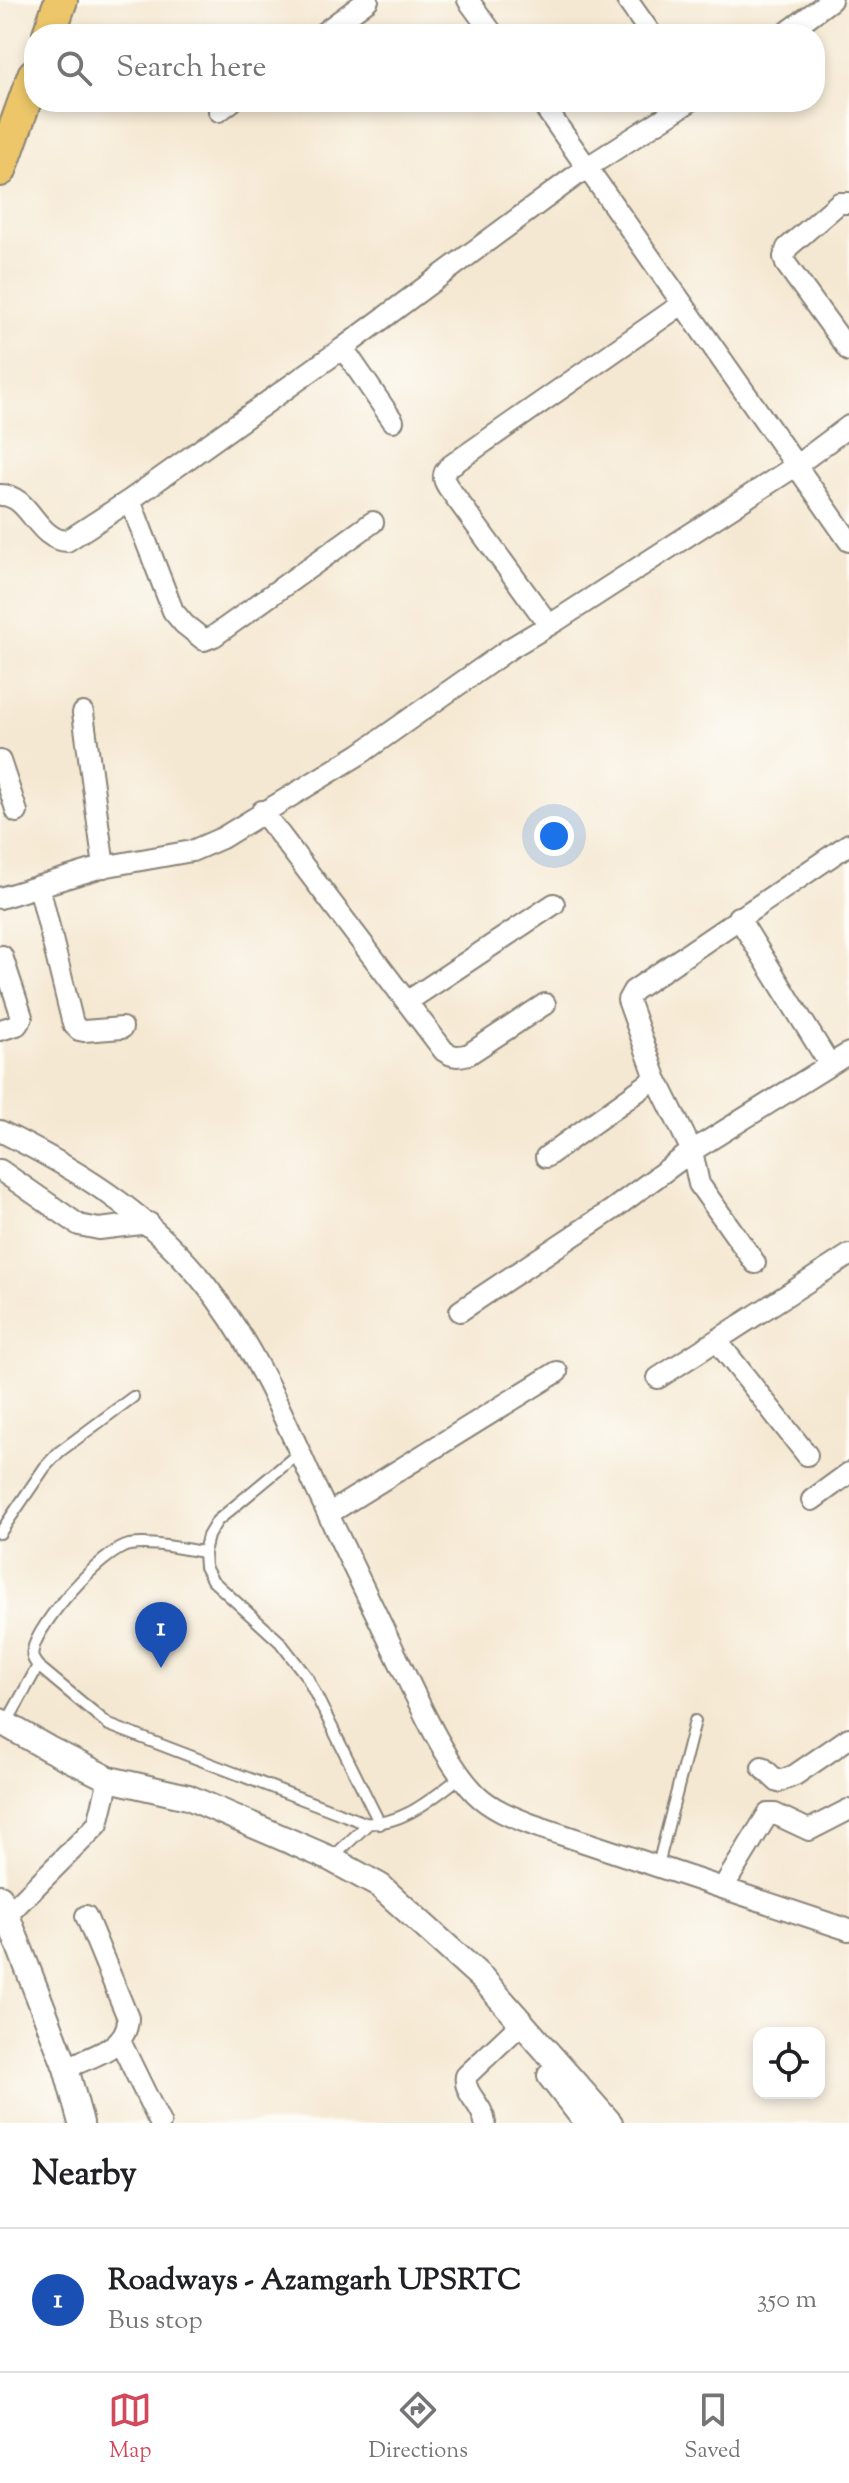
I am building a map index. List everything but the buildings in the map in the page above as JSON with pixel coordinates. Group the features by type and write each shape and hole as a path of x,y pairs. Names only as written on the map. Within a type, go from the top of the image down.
{"highway":[{"path":"53,24 61,0"},
{"path":"0,170 24,103"}],"street":[{"path":"336,24 368,0"},
{"path":"468,0 486,24"},
{"path":"627,0 644,24"},
{"path":"799,24 831,0"},
{"path":"548,112 849,541"},
{"path":"0,495 13,497 51,538 67,541 130,500 343,348 586,168 673,112"},
{"path":"849,203 839,203 787,248 784,257 849,351"},
{"path":"549,625 448,487 443,475 450,466 682,304"},
{"path":"343,348 393,421"},
{"path":"0,898 104,867 192,851 222,838 360,754 509,649 797,465 849,426"},
{"path":"130,500 173,611 204,640 214,636 373,522"},
{"path":"83,713 104,867"},
{"path":"0,761 17,812"},
{"path":"262,811 444,1051 458,1058 469,1054 545,1004"},
{"path":"755,1263 703,1191 692,1151 656,1078 628,1000 630,995 738,917 849,844"},
{"path":"39,886 73,1024 84,1031 122,1028"},
{"path":"408,1001 554,904"},
{"path":"460,1311 612,1210 692,1151 843,1061 738,917"},
{"path":"0,1030 17,1025 22,1017 2,956"},
{"path":"546,1157 656,1078"},
{"path":"0,1131 51,1156 149,1223 216,1298 249,1347 415,1696 475,1793 507,1815 849,1930"},
{"path":"0,1170 79,1225 99,1229 149,1223"},
{"path":"658,1378 849,1255"},
{"path":"717,1341 807,1455"},
{"path":"328,1514 557,1372"},
{"path":"812,1500 849,1473"},
{"path":"3,1723 109,1779 188,1797 331,1859 380,1886 483,1979 610,2123"},
{"path":"762,1767 778,1782 795,1775 849,1738"},
{"path":"81,2123 66,2068 4,1906 98,1824 109,1779"},
{"path":"724,1886 768,1814 775,1814 809,1830 848,1810"},
{"path":"66,2068 120,2041 125,2035 128,2018 86,1916"},
{"path":"485,2123 483,2111 465,2088 466,2076 469,2070 528,2030"},
{"path":"528,2030 544,2068 587,2123"},
{"path":"120,2041 160,2123"}],"lane":[{"path":"0,1533 45,1467 59,1452 133,1397"},
{"path":"300,1452 217,1521 208,1536 204,1552 205,1567 212,1580 280,1642 307,1677 380,1824"},
{"path":"204,1552 138,1545 127,1546 109,1555 73,1587 40,1631 32,1658 109,1725 368,1824 380,1824 410,1812 462,1776"},
{"path":"3,1723 38,1666"},
{"path":"658,1865 695,1721"},
{"path":"331,1859 368,1824"}],"place":[{"name":"Roadways - Azamgarh UPSRTC","path":"161,1668"}]}
